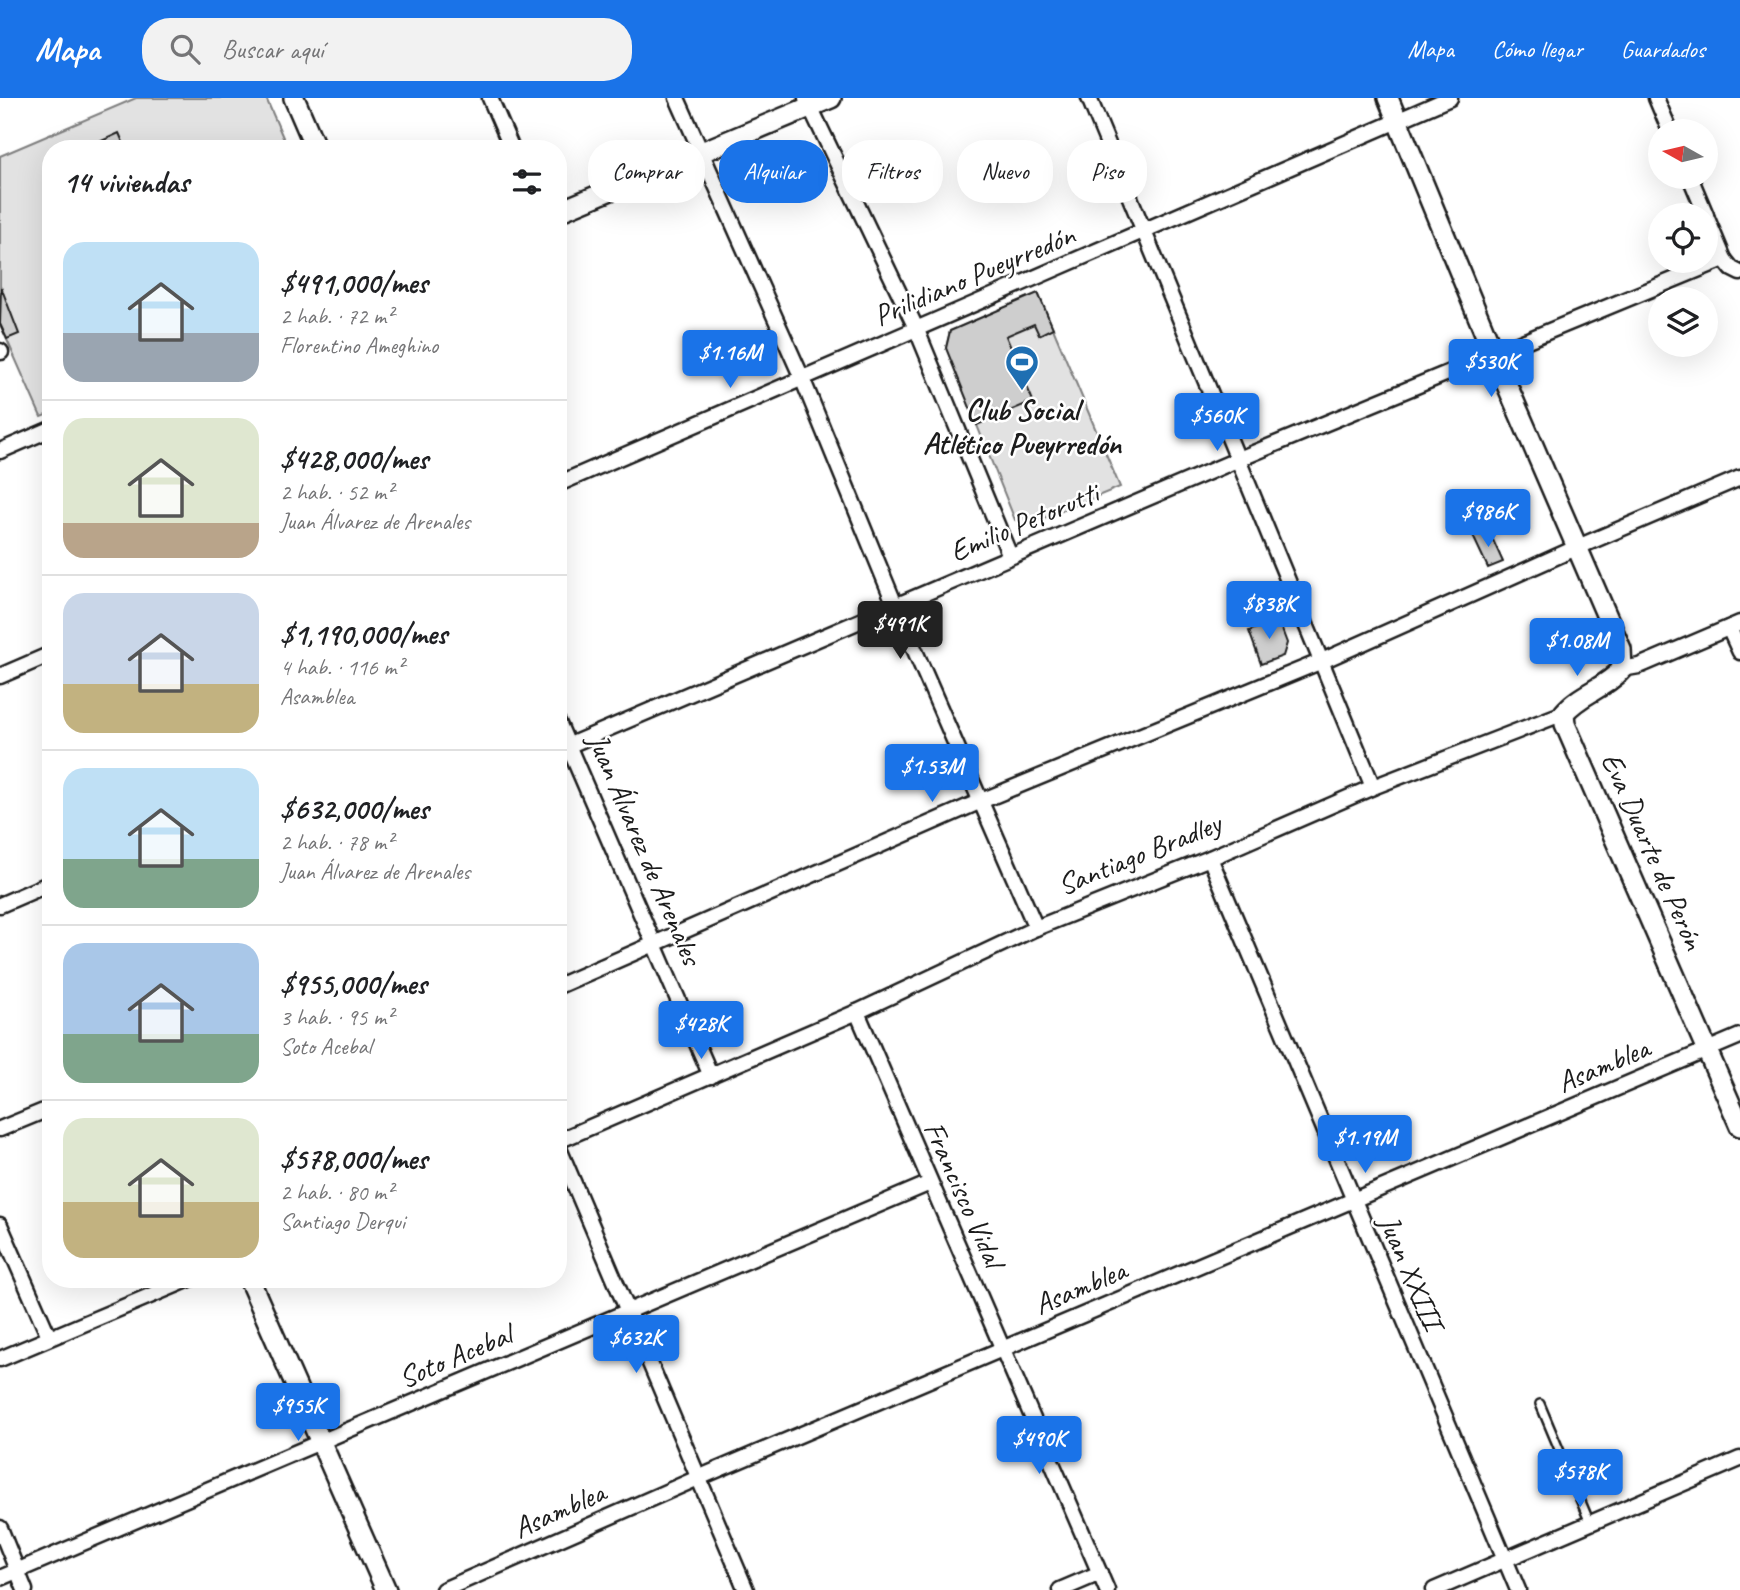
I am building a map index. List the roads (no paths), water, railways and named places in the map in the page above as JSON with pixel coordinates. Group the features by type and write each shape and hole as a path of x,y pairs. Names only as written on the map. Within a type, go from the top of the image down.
{"street":[{"path":"294,98 312,140"},
{"path":"490,98 508,140"},
{"path":"677,98 695,140"},
{"path":"705,150 808,103 831,98"},
{"path":"1089,98 1373,786"},
{"path":"1388,98 1494,355 1621,649 1622,669"},
{"name":"Prilidiano Pueyrredón","path":"567,480 1450,98"},
{"path":"1656,98 1665,119"},
{"path":"808,103 915,328 1010,556"},
{"path":"705,163 802,378 895,605 1036,928"},
{"path":"567,208 588,199"},
{"path":"1718,245 1724,259 1732,269 1740,273"},
{"name":"Emilio Petorutti","path":"567,746 1239,459 1724,259"},
{"path":"0,451 42,433"},
{"path":"567,982 981,801 1322,661 1740,478"},
{"path":"1735,625 1740,652"},
{"name":"Santiago Bradley","path":"567,1139 857,1012 1036,928 1210,858 1373,786 1563,713 1569,706 1609,682 1622,669 1639,666 1735,625"},
{"path":"0,676 42,658"},
{"name":"Eva Duarte de Perón","path":"1563,713 1565,724 1740,1126"},
{"name":"Juan Álvarez de Arenales","path":"567,757 711,1076"},
{"name":"Juan XXIII","path":"1210,858 1518,1590"},
{"path":"0,905 42,887"},
{"name":"Francisco Vidal","path":"857,1012 1107,1590"},
{"name":"Asamblea","path":"443,1590 698,1478 1740,1036"},
{"path":"0,1129 42,1112"},
{"path":"567,1164 746,1590"},
{"name":"Soto Acebal","path":"0,1578 930,1183"},
{"path":"0,1225 50,1337"},
{"path":"0,1359 168,1288"},
{"path":"253,1288 386,1590"},
{"path":"1434,1590 1740,1459"},
{"path":"0,1528 25,1590"},
{"path":"1059,1590 1100,1573"}],"lane":[{"path":"1540,1404 1591,1523"}],"place":[{"name":"Club Social Atlético Pueyrredón","path":"1022,392"}]}
